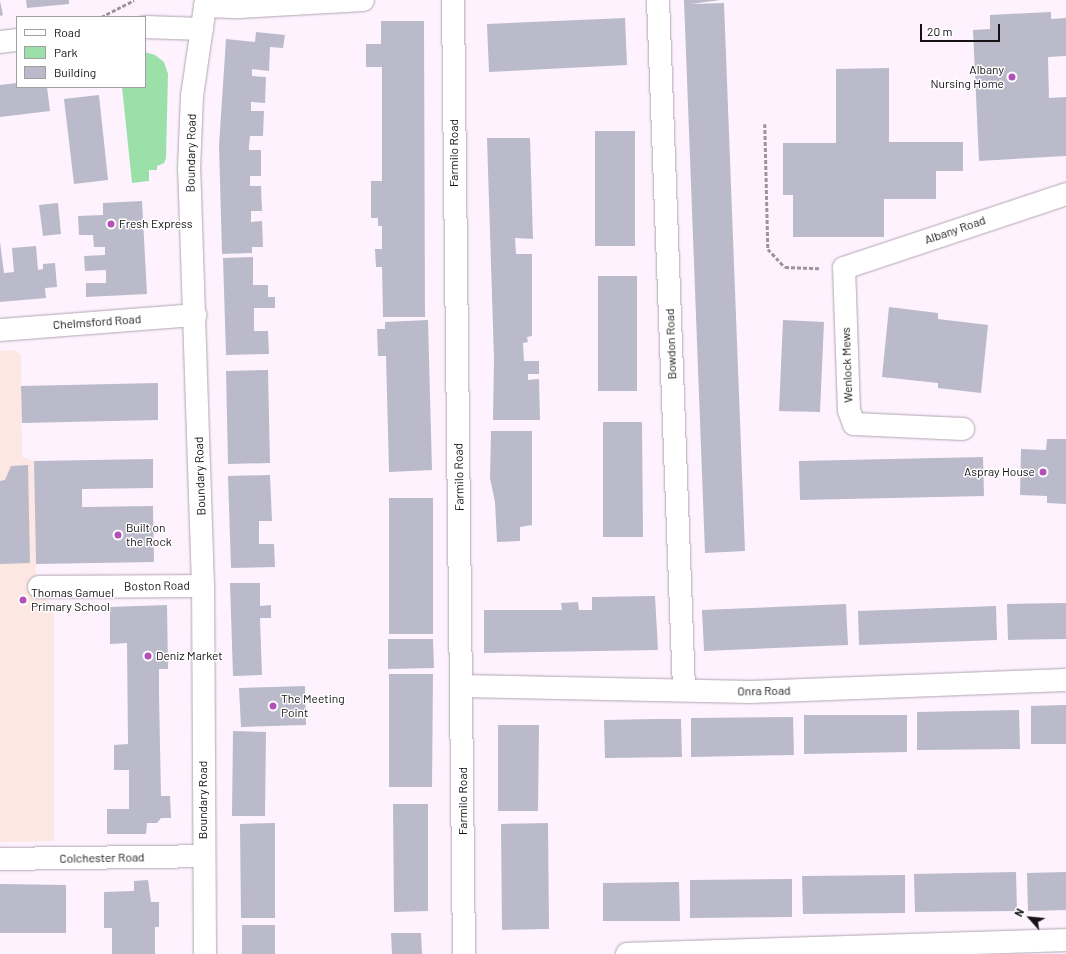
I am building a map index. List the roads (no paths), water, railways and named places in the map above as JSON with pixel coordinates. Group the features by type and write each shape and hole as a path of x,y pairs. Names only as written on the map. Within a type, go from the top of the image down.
{"street":[{"path":"205,3 239,7 363,0"},
{"name":"Farmilo Road","path":"453,0 464,954"},
{"name":"Bowdon Road","path":"658,0 684,689"},
{"name":"Boundary Road","path":"205,3 192,96 189,170 203,586 203,856 205,954"},
{"path":"146,27 202,29"},
{"path":"0,42 16,40"},
{"name":"Albany Road","path":"844,268 1066,194"},
{"name":"Wenlock Mews","path":"844,268 849,410 854,424 964,429"},
{"name":"Chelmsford Road","path":"0,330 194,315"},
{"name":"Boston Road","path":"39,588 203,586"},
{"name":"Onra Road","path":"462,686 684,689 751,692 1066,680"},
{"name":"Colchester Road","path":"0,859 203,856"},
{"path":"626,954 1066,940"}],"place":[{"name":"Albany Nursing Home","path":"1012,77"},
{"name":"Fresh Express","path":"111,224"},
{"name":"Aspray House","path":"1043,472"},
{"name":"Built on the Rock","path":"118,535"},
{"name":"Thomas Gamuel Primary School","path":"23,600"},
{"name":"Deniz Market","path":"148,656"},
{"name":"The Meeting Point","path":"273,706"}]}
